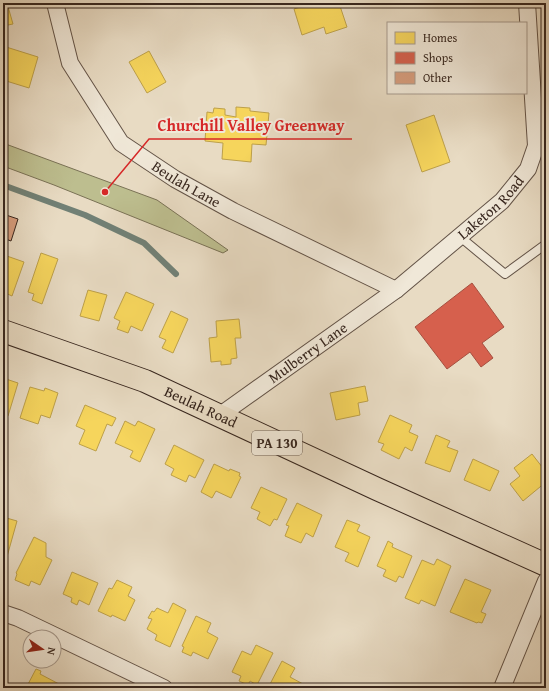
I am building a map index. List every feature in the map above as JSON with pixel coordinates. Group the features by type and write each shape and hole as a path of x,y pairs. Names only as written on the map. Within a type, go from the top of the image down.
{"main road":[{"name":"Beulah Road","path":"3,332 145,381 546,565"}],"street":[{"name":"Beulah Lane","path":"55,3 70,63 121,143 175,179 233,211 396,290"},
{"name":"Laketon Road","path":"396,290 502,201 528,169 536,146 527,3"},
{"name":"Mulberry Lane","path":"219,416 396,290"},
{"path":"502,688 546,581"},
{"path":"3,613 18,618 164,688"}],"lane":[{"path":"459,236 505,274 546,244"}],"green space":[{"path":"3,143 157,200 228,250 223,253 3,166"}],"building: Homes":[{"path":"3,3 7,3 13,24 3,26"},
{"path":"313,3 339,3 347,27 326,34 324,27 302,35 294,9"},
{"path":"3,46 38,57 29,88 3,80"},
{"path":"149,51 166,82 147,93 129,62"},
{"path":"236,107 250,108 250,111 269,113 266,145 252,144 251,162 222,159 223,143 205,141 207,112 213,113 214,108 225,109 225,115 236,117"},
{"path":"434,115 450,162 422,172 406,125"},
{"path":"41,253 58,259 42,304 32,300 34,294 28,292"},
{"path":"4,255 24,262 12,296 3,292"},
{"path":"88,290 107,295 99,321 80,316"},
{"path":"126,292 154,304 142,331 131,326 128,333 117,329 120,321 114,318"},
{"path":"171,311 188,319 173,353 162,348 166,340 159,337"},
{"path":"239,319 241,338 235,338 237,358 231,359 231,364 221,365 221,361 211,362 209,338 217,337 216,321"},
{"path":"3,378 18,383 8,416 3,415"},
{"path":"365,386 368,401 358,403 360,415 336,420 330,393"},
{"path":"30,387 44,391 45,388 58,393 50,418 41,415 38,424 20,418"},
{"path":"85,405 116,418 112,426 107,424 96,451 79,444 85,430 76,426"},
{"path":"390,415 412,425 409,432 418,436 412,451 405,447 399,459 381,450 384,444 378,442"},
{"path":"125,421 135,426 138,421 155,429 140,462 130,457 133,451 115,443"},
{"path":"436,435 450,441 447,447 458,451 450,472 425,463"},
{"path":"174,445 204,460 195,478 189,475 186,482 171,475 174,469 165,464"},
{"path":"532,454 546,472 546,482 523,501 510,484 520,476 514,468"},
{"path":"473,459 499,471 490,491 464,480"},
{"path":"214,464 229,471 230,469 240,473 239,476 241,477 231,498 216,491 212,498 201,492"},
{"path":"261,487 287,499 277,520 274,519 270,526 257,519 260,512 251,508"},
{"path":"297,503 322,515 313,537 306,533 301,543 285,536 289,526 286,525"},
{"path":"3,517 17,521 3,571"},
{"path":"347,520 360,525 357,531 370,537 358,567 345,561 349,553 335,547"},
{"path":"34,537 46,543 46,557 52,560 40,585 31,581 29,586 15,580 16,573"},
{"path":"388,541 393,544 392,547 412,556 403,578 399,576 396,582 383,576 386,570 377,566"},
{"path":"437,559 451,566 435,606 421,600 419,604 405,598 422,560 434,565"},
{"path":"72,572 98,583 89,605 79,600 77,605 71,602 72,598 63,594"},
{"path":"465,579 491,590 481,612 486,614 482,623 477,623 450,612"},
{"path":"117,580 132,587 128,596 135,600 125,621 98,611 109,588 112,589"},
{"path":"173,603 186,610 170,647 155,640 157,635 147,629 152,619 148,618 152,611 154,612 157,608 168,613"},
{"path":"196,616 211,623 207,632 218,638 208,659 193,652 191,656 182,652 184,647 182,646"},
{"path":"256,645 273,653 257,685 250,681 248,685 239,681 241,676 232,672 242,651 251,655"},
{"path":"282,661 295,668 290,677 303,684 300,688 268,688"},
{"path":"36,669 41,671 40,674 59,684 57,688 26,688"},
{"path":"326,684 335,688 324,688"}],"building: Shops":[{"path":"472,283 504,327 482,343 493,358 481,367 470,352 447,369 415,327"}],"building: Other":[{"path":"3,214 18,219 11,241 3,238"}],"waterway":[{"path":"3,185 85,215 144,243 176,274"}],"place":[{"name":"Churchill Valley Greenway","path":"105,192"}]}
